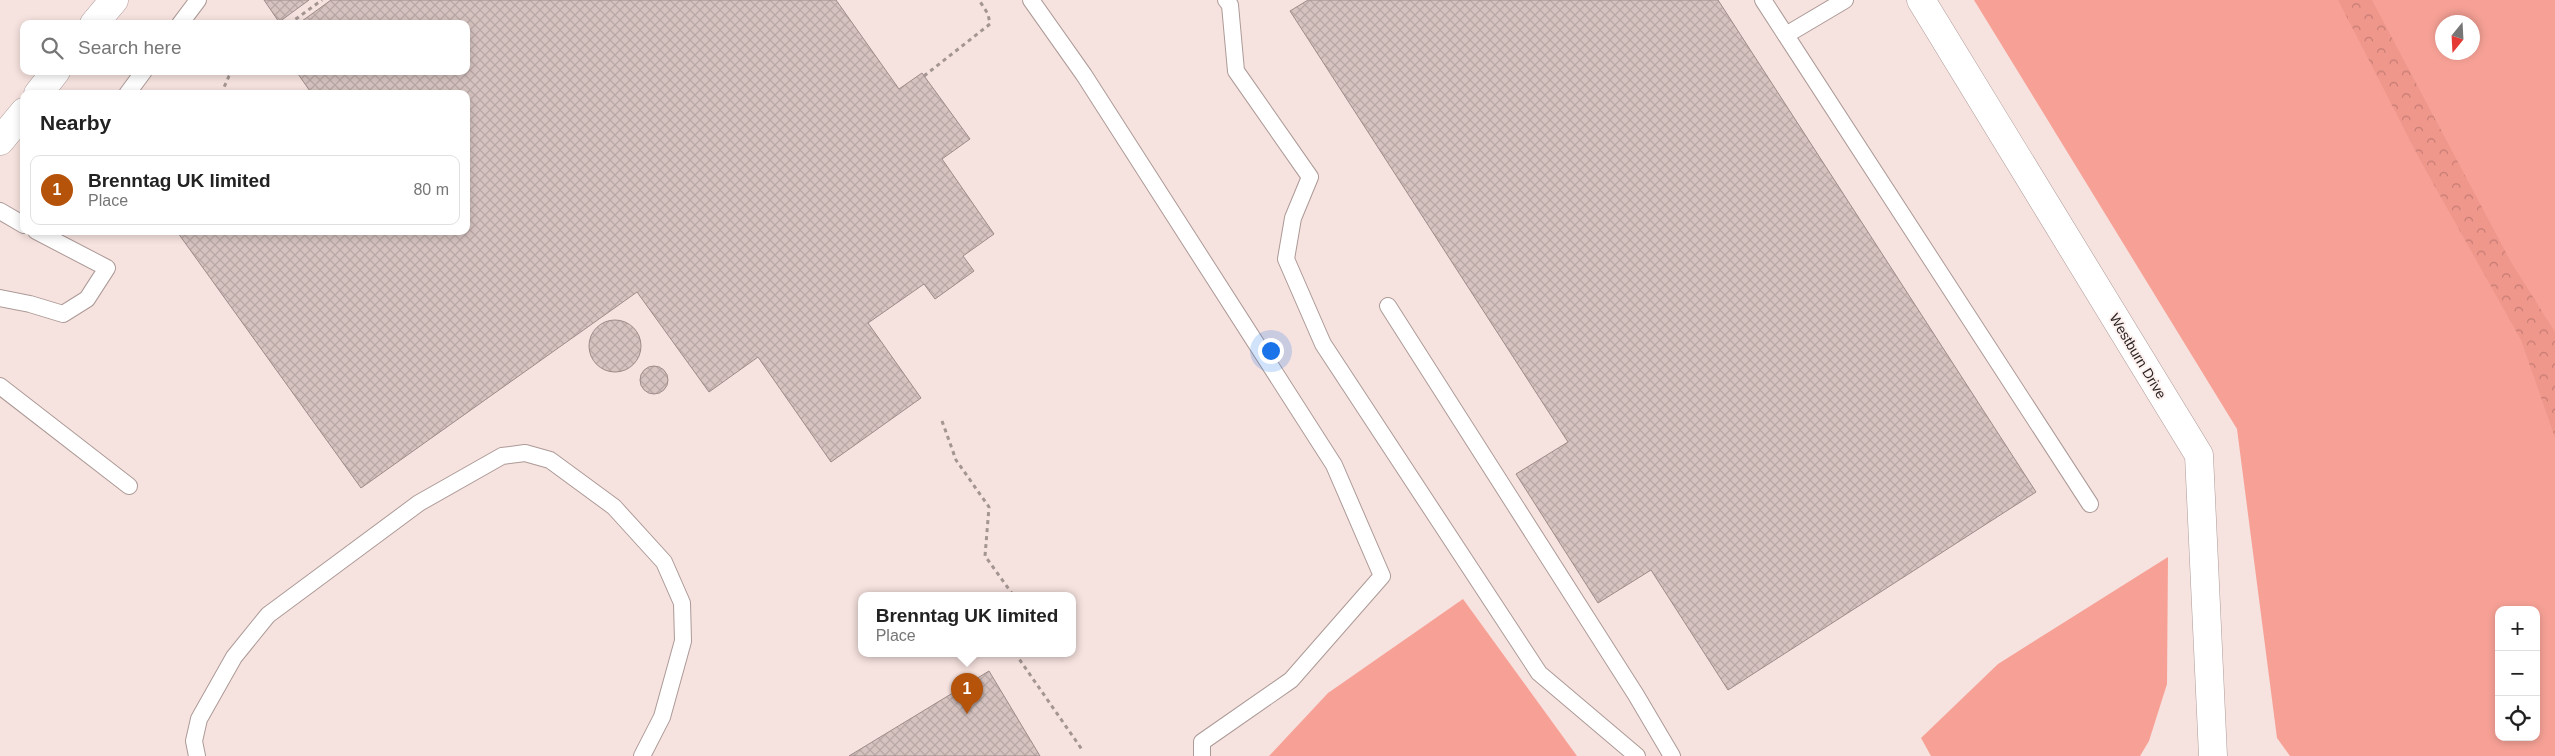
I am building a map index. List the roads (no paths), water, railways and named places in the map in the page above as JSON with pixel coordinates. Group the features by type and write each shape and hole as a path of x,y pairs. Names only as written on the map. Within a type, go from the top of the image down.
{"street":[{"path":"97,20 114,0"},
{"name":"Westburn Drive","path":"1921,0 2199,456 2212,756"},
{"path":"41,90 53,75"},
{"path":"0,141 20,117"}],"lane":[{"path":"183,20 198,0"},
{"path":"1031,0 1084,75 1334,465 1382,576 1291,680 1202,742 1202,756"},
{"path":"1226,0 1230,5 1236,71 1310,177 1292,218 1286,259 1323,344 1539,673 1637,756"},
{"path":"1763,0 2090,504"},
{"path":"1786,35 1845,0"},
{"path":"130,90 141,75"},
{"path":"0,211 20,223"},
{"path":"0,298 30,304 63,314 87,299 108,268 44,235"},
{"path":"1388,306 1631,686 1672,756"},
{"path":"0,386 130,486"},
{"path":"197,756 194,741 200,719 234,657 268,615 419,503 502,456 525,453 550,460 614,507 664,562 682,603 683,642 662,716 642,756"}],"place":[{"name":"Brenntag UK limited","path":"967,714"}]}
